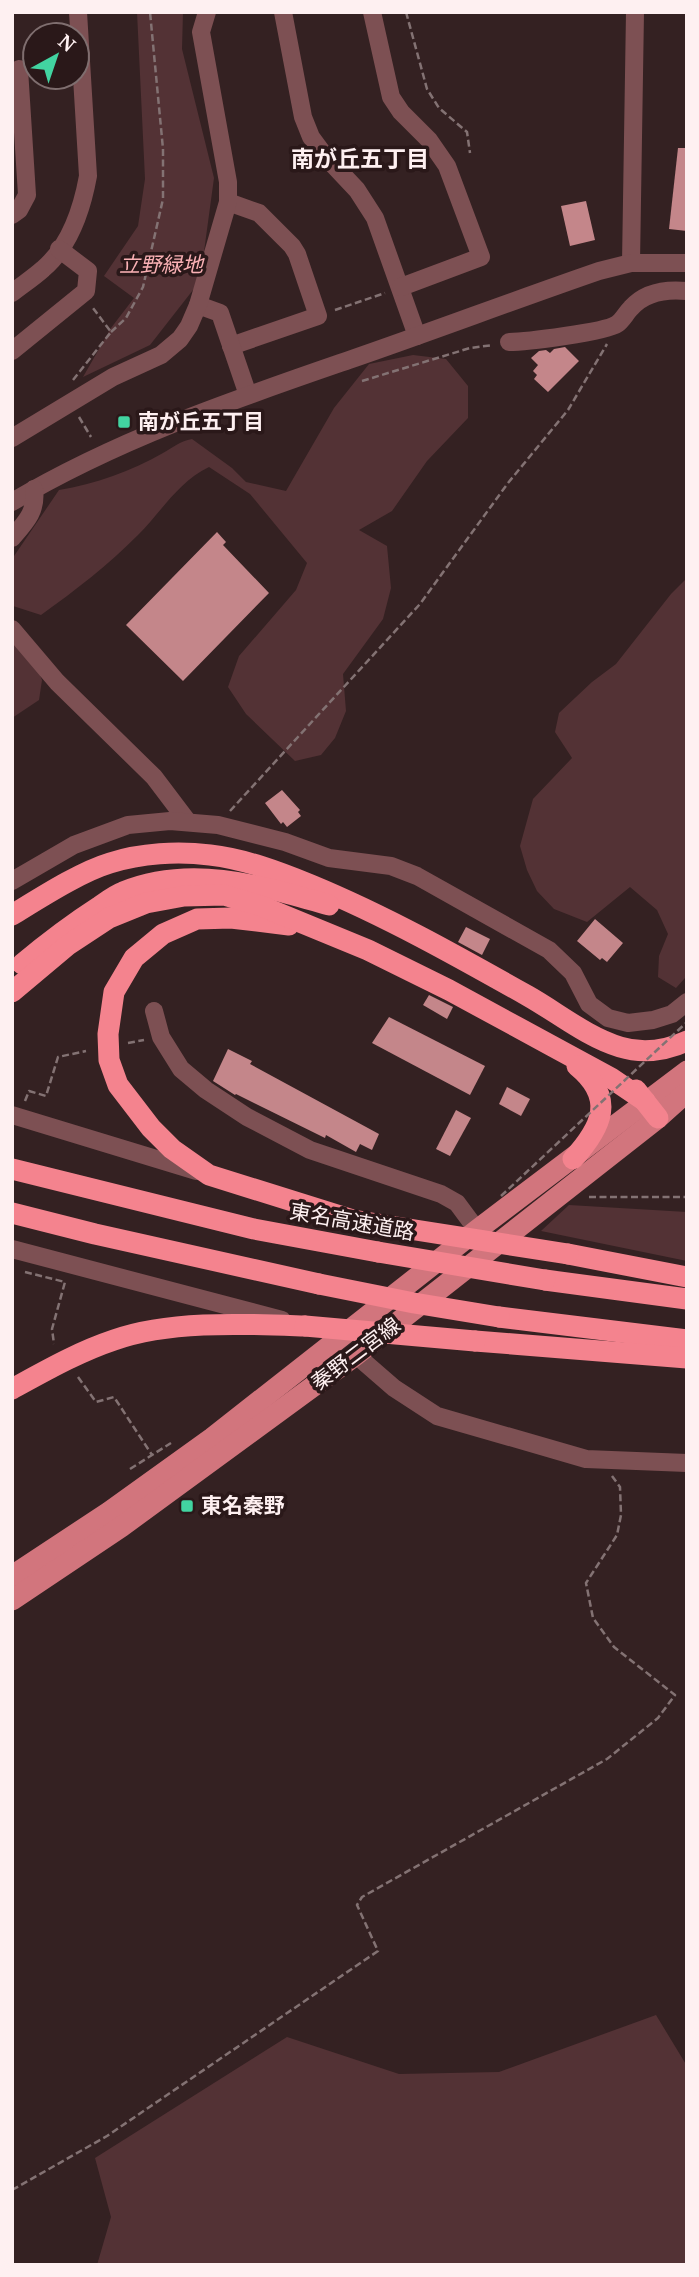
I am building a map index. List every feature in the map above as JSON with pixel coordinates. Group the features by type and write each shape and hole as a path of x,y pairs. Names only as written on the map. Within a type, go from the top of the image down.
{"highway":[{"path":"12,915 51,891 110,863 150,856 192,854 231,858 272,870 401,927 527,995 596,1037 620,1047 647,1051 669,1048 687,1041"},
{"path":"12,972 63,929 122,892 164,881 205,878 240,881 401,927"},
{"path":"12,992 68,945 109,918 146,903 184,895 224,895 261,906 316,928 449,989 611,1078 651,1110"},
{"path":"316,928 231,918 197,919 163,934 134,958 114,992 108,1034 109,1060 118,1085 151,1128 172,1149 209,1175 353,1220 568,1254 687,1277"},
{"path":"527,995 555,1015 622,1073 651,1110"},
{"path":"552,1046 590,1076 599,1094 601,1112 598,1128 573,1159"},
{"name":"東名高速道路","path":"12,1169 242,1226 545,1280 687,1299"},
{"path":"12,1213 95,1234 414,1303 499,1317 687,1340"},
{"path":"12,1389 60,1363 115,1339 153,1331 233,1324 306,1326 687,1358"}],"main road":[{"name":"秦野二宮線","path":"12,1600 121,1527 356,1355 651,1110 687,1071"},
{"name":"秦野二宮線","path":"12,1576 109,1512 212,1438 477,1230 573,1159 651,1110 687,1092"}],"street":[{"path":"12,438 94,388 161,355 180,339 189,326 198,305 228,202 228,182 201,32 207,12"},
{"path":"284,12 303,117 325,156 357,190 374,218 395,289 417,336"},
{"path":"372,12 391,97 447,166 481,257 395,289"},
{"path":"631,263 635,12"},
{"path":"12,215 19,210 27,195 19,171 21,91"},
{"path":"12,293 46,267 77,219 88,176 82,91"},
{"path":"228,202 259,213 292,246 318,316 231,346"},
{"path":"12,351 86,291 88,271 59,248"},
{"path":"12,502 84,463 154,431 587,275 631,263 687,262"},
{"path":"509,342 533,341 616,325 634,305 653,293 687,291"},
{"path":"198,305 220,313 248,396"},
{"path":"12,538 30,517 36,500 34,489"},
{"path":"12,629 57,682 154,777 188,822"},
{"path":"12,881 74,845 128,825 170,821 218,825 285,842 329,858 391,866 417,876 549,950 573,973 589,1004 608,1018 628,1023 653,1020 673,1014 687,1002"},
{"path":"154,1011 161,1037 181,1069 206,1090 247,1117 310,1150 441,1194 457,1203 477,1230"},
{"path":"18,1111 209,1175"},
{"path":"12,1249 306,1326"},
{"path":"356,1355 394,1388 437,1416 586,1459 687,1463"}],"path":[{"path":"72,382 111,332 126,318 143,288 163,199 163,149 150,12"},
{"path":"406,12 427,89 439,108 467,132 470,153"},
{"path":"318,316 395,289"},
{"path":"83,293 111,332"},
{"path":"218,825 420,604 508,483 568,410 602,355 616,325"},
{"path":"362,381 470,348 509,342"},
{"path":"81,420 91,437"},
{"path":"501,1196 687,1022"},
{"path":"18,1111 29,1091 46,1096 58,1057 86,1051"},
{"path":"583,1197 687,1197"},
{"path":"25,1272 65,1282 52,1329 54,1344"},
{"path":"78,1377 96,1402 114,1397 152,1455"},
{"path":"12,2190 107,2136 378,1951 357,1905 362,1897 607,1759 658,1718 675,1695 614,1647 593,1618 587,1592 586,1583 617,1535 621,1515 620,1487 600,1459"}],"green space":[{"name":"立野緑地","path":"137,12 183,12 182,49 214,178 200,281 150,345 83,377 111,328 134,298 104,276 138,226 145,179"},
{"path":"413,355 446,359 468,386 468,418 427,461 392,511 359,530 387,546 391,588 383,619 343,674 346,711 335,738 321,755 295,761 246,714 228,687 239,656 296,590 307,563 250,494 209,467 179,489 115,557 41,615 13,606 12,559 59,490 113,476 192,439 232,468 246,482 286,491 334,408 369,364"},
{"path":"687,578 687,937 685,978 676,988 658,977 659,956 668,934 657,910 630,887 587,922 554,909 537,891 520,846 533,799 572,758 555,732 559,713 616,664 671,594"},
{"path":"12,623 32,654 42,680 39,700 12,718"},
{"path":"569,1205 687,1212 687,1261 541,1231"},
{"path":"656,2015 687,2066 687,2265 97,2265 111,2217 95,2158 287,2037 399,2074 499,2072"}],"building":[{"path":"678,148 687,148 687,231 669,229"},
{"path":"586,201 595,240 570,246 561,206"},
{"path":"565,347 579,361 548,392 534,379 537,375 533,371 538,365 531,358 539,351 546,350 550,353 554,349"},
{"path":"217,532 226,542 223,545 269,593 183,681 126,625"},
{"path":"282,790 300,810 298,812 301,816 287,827 283,822 281,824 265,803"},
{"path":"595,919 623,943 607,962 602,958 600,960 577,941"},
{"path":"466,927 490,939 482,955 458,942"},
{"path":"429,995 453,1007 447,1019 423,1005"},
{"path":"389,1017 485,1066 470,1095 372,1043"},
{"path":"228,1049 252,1061 250,1064 379,1134 372,1150 360,1144 356,1152 326,1135 325,1138 235,1095 213,1081"},
{"path":"507,1087 530,1099 521,1116 499,1104"},
{"path":"456,1110 471,1118 450,1156 436,1149"}],"place":[{"name":"南が丘五丁目","path":"124,422"},
{"name":"東名秦野","path":"187,1506"}],"district":[{"name":"南が丘五丁目","path":"360,159"}]}
